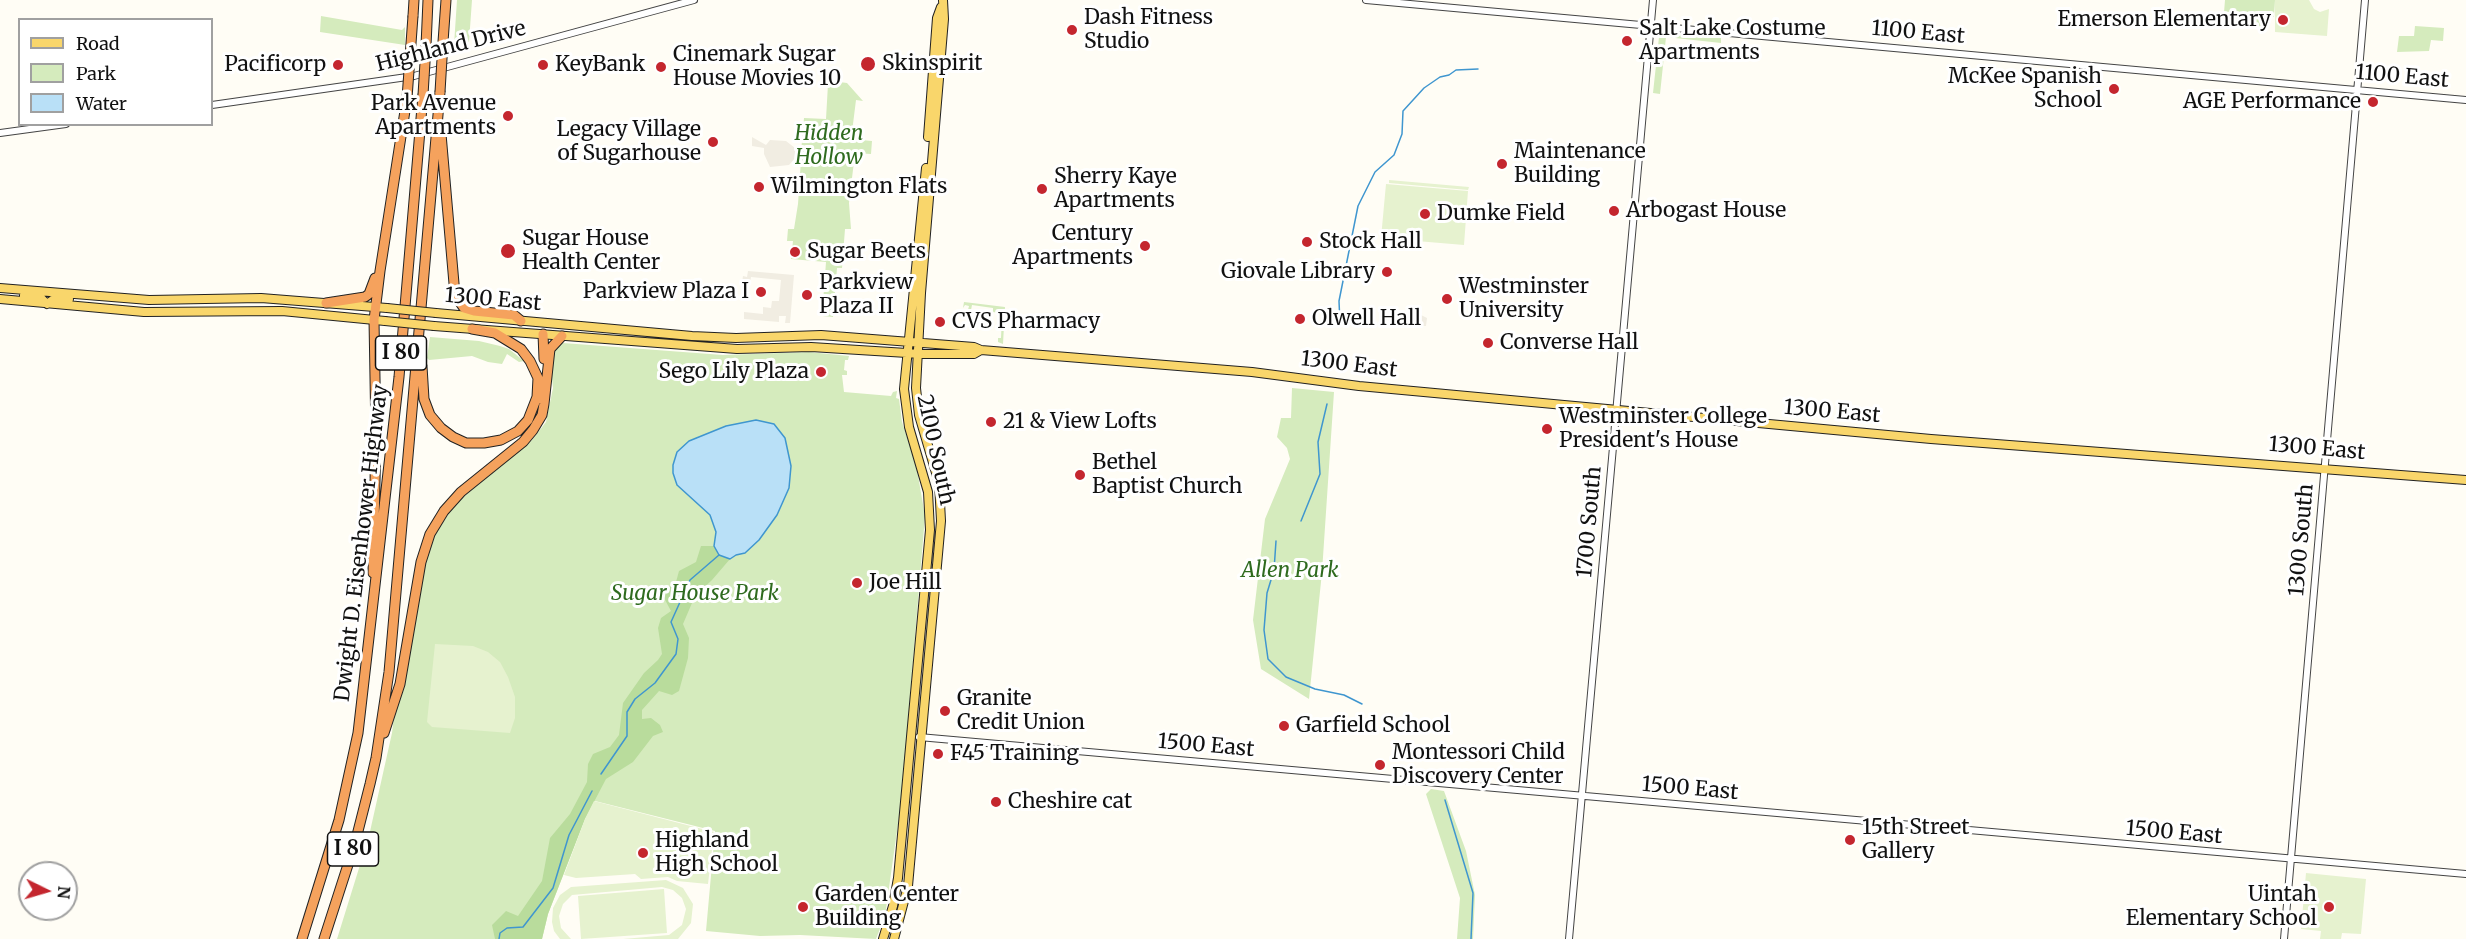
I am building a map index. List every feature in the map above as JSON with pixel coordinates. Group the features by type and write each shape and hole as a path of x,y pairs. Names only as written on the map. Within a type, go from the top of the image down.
{"highway":[{"path":"373,611 376,436 374,320 407,98 414,0"},
{"name":"Dwight D. Eisenhower Highway","path":"302,939 342,809 358,733 399,377 423,94 428,0"},
{"name":"Dwight D. Eisenhower Highway","path":"324,939 355,843 376,758 397,600 446,0"},
{"path":"439,105 455,295 464,308 514,315 521,321"},
{"path":"326,303 365,297 380,271"},
{"path":"420,340 424,399 430,416 441,428 466,443 501,440 518,431 528,420 537,397 538,378 521,349 495,333 472,329"},
{"path":"543,334 546,392"},
{"path":"376,758 400,684 421,562 430,534 444,511 460,492 523,442 533,430 542,415 550,349 562,336"}],"main road":[{"name":"2100 South","path":"883,939 893,906 898,878 930,520 927,487 904,404 906,353 921,196 925,176 937,18 942,2"},
{"name":"2100 South","path":"894,939 908,886 942,511 938,478 918,406 918,353 924,249 944,19 942,2"},
{"path":"930,96 933,98 932,117 934,121"},
{"path":"921,196 924,206 921,245 924,249"},
{"path":"0,288 11,293 40,297 47,304 58,298 90,300 111,297"},
{"name":"1300 East","path":"0,288 170,301 261,298 703,337 821,335 1252,372 1359,386 1940,440 2466,480"},
{"name":"1300 East","path":"0,299 170,313 282,311 434,326 737,349 811,346 906,353 974,354 981,350"}],"street":[{"name":"Highland Drive","path":"213,105 414,76 694,0"},
{"name":"1100 East","path":"1366,0 2466,100"},
{"name":"1700 South","path":"1569,939 1653,0"},
{"name":"1300 South","path":"2284,939 2365,0"},
{"path":"0,133 51,126"},
{"name":"1500 East","path":"911,737 2466,874"}],"green space":[{"path":"457,0 472,0 469,42 454,45"},
{"path":"2225,0 2275,0 2274,17 2262,16 2261,28 2223,25"},
{"path":"2275,0 2309,0 2314,9 2320,12 2329,9 2327,36 2275,32"},
{"path":"321,16 402,30 405,27 405,45 320,32"},
{"path":"2415,26 2444,28 2443,41 2431,40 2429,51 2397,52 2399,36 2414,36"},
{"path":"1662,32 1721,37 1721,43 1666,37 1660,94 1653,93 1659,37"},
{"name":"Hidden Hollow","path":"832,81 847,83 863,101 856,100 854,136 861,140 872,141 871,154 855,153 849,203 851,229 845,229 842,268 837,268 833,317 822,316 826,262 791,259 793,241 787,241 788,229 794,229 798,204 801,160 796,157 797,153 801,152 804,118 826,119 828,84"},
{"path":"1389,180 1469,187 1468,190 1389,183"},
{"name":"Dumke Field","path":"1386,184 1468,191 1464,245 1381,238"},
{"path":"964,302 1005,307 1003,344 998,342 998,338 1001,338 1002,316 1000,313 993,312 993,308 972,305 971,310 968,310 969,306 965,305 963,308"},
{"path":"430,337 479,341 500,346 509,349 524,361 519,362 507,354 502,364 472,356 429,360 427,358"},
{"name":"Sugar House Park","path":"563,343 723,355 809,352 849,356 848,360 845,360 844,370 847,371 847,375 842,375 844,392 891,396 897,391 896,398 899,399 902,422 916,464 925,516 902,796 885,916 876,939 800,935 760,936 706,931 715,831 595,801 585,819 548,914 542,939 337,939 369,836 392,733 401,658 428,546 455,504 532,440 546,422 553,388 550,360 554,349"},
{"name":"Allen Park","path":"1292,388 1334,392 1322,572 1309,699 1261,669 1253,620 1265,519 1290,459 1287,448 1277,437 1281,418 1291,418"},
{"path":"701,546 714,546 719,555 730,559 695,596 683,624 689,638 688,658 679,691 672,695 659,691 642,710 642,719 651,718 660,725 663,732 653,736 633,762 606,779 585,819 548,914 542,939 495,939 492,925 506,911 518,916 542,881 550,838 570,814 587,782 588,764 593,754 610,747 619,735 623,703 644,673 662,654 658,628 661,618 671,611 664,598 663,586 671,586 676,582 679,571 696,562"},
{"path":"435,644 473,646 488,652 500,662 515,697 515,718 510,733 432,727 427,722"},
{"path":"1431,789 1444,791 1466,851 1475,895 1473,939 1457,939 1460,898 1426,794"},
{"path":"594,801 714,832 708,884 677,881 668,877 641,879 635,874 576,878 564,875"},
{"name":"Uintah Elementary School","path":"2306,873 2366,879 2361,934 2342,933 2341,939 2320,939 2321,931 2301,929"},
{"path":"666,880 683,888 693,904 691,923 678,939 623,939 669,935 682,925 686,909 682,898 673,890 662,887 572,895 563,904 559,916 561,928 571,939 560,939 554,931 553,908 560,895 571,887"},
{"path":"664,889 667,933 581,939 578,896"}],"shaded area":[{"path":"752,137 766,145 770,140 786,141 795,148 796,157 789,165 770,167 764,154 764,148 752,146"},
{"path":"748,271 794,275 790,323 785,323 786,316 779,316 779,322 744,319 744,312 763,314 763,307 771,308 772,301 779,301 781,280 751,277 750,284 742,283 743,276 747,277"},
{"path":"1410,313 1427,318 1426,326 1421,326 1421,322 1407,321 1406,325 1401,324 1398,315"}],"water":[{"path":"756,420 774,424 785,438 791,466 789,488 777,515 759,540 745,553 730,559 719,555 714,546 716,532 710,515 677,485 673,465 677,452 689,441 726,426"}],"waterway":[{"path":"1340,324 1339,301 1358,206 1375,172 1394,155 1402,134 1403,111 1424,88 1440,77 1456,70 1478,69"},
{"path":"1301,521 1320,474 1318,442 1327,404"},
{"path":"1276,541 1274,570 1267,593 1264,630 1268,659 1286,677 1315,689 1344,695 1362,704"},
{"path":"601,774 627,736 627,712 635,699 655,683 676,654 678,639 671,622 690,580 719,555"},
{"path":"499,939 500,933 507,928 523,927 553,888 569,835 592,791"},
{"path":"1445,800 1473,893 1471,939"}],"place":[{"name":"Emerson Elementary","path":"2283,20"},
{"name":"Dash Fitness Studio","path":"1072,30"},
{"name":"Salt Lake Costume Apartments","path":"1627,41"},
{"name":"Skinspirit","path":"868,64"},
{"name":"Pacificorp","path":"338,65"},
{"name":"KeyBank","path":"543,65"},
{"name":"Cinemark Sugar House Movies 10","path":"661,67"},
{"name":"McKee Spanish School","path":"2114,89"},
{"name":"AGE Performance","path":"2373,102"},
{"name":"Park Avenue Apartments","path":"508,116"},
{"name":"Legacy Village of Sugarhouse","path":"713,142"},
{"name":"Maintenance Building","path":"1502,164"},
{"name":"Wilmington Flats","path":"759,187"},
{"name":"Sherry Kaye Apartments","path":"1042,189"},
{"name":"Arbogast House","path":"1614,211"},
{"name":"Dumke Field","path":"1425,214"},
{"name":"Stock Hall","path":"1307,242"},
{"name":"Century Apartments","path":"1145,246"},
{"name":"Sugar House Health Center","path":"508,251"},
{"name":"Sugar Beets","path":"795,252"},
{"name":"Giovale Library","path":"1387,272"},
{"name":"Parkview Plaza I","path":"761,292"},
{"name":"Parkview Plaza II","path":"807,295"},
{"name":"Westminster University","path":"1447,299"},
{"name":"Olwell Hall","path":"1300,319"},
{"name":"CVS Pharmacy","path":"940,322"},
{"name":"Converse Hall","path":"1488,343"},
{"name":"Sego Lily Plaza","path":"821,372"},
{"name":"21 & View Lofts","path":"991,422"},
{"name":"Westminster College President's House","path":"1547,429"},
{"name":"Bethel Baptist Church","path":"1080,475"},
{"name":"Joe Hill","path":"857,583"},
{"name":"Granite Credit Union","path":"945,711"},
{"name":"Garfield School","path":"1284,726"},
{"name":"F45 Training","path":"938,754"},
{"name":"Montessori Child Discovery Center","path":"1380,765"},
{"name":"Cheshire cat","path":"996,802"},
{"name":"15th Street Gallery","path":"1850,840"},
{"name":"Highland High School","path":"643,853"},
{"name":"Garden Center Building","path":"803,907"},
{"name":"Uintah Elementary School","path":"2329,907"}]}
